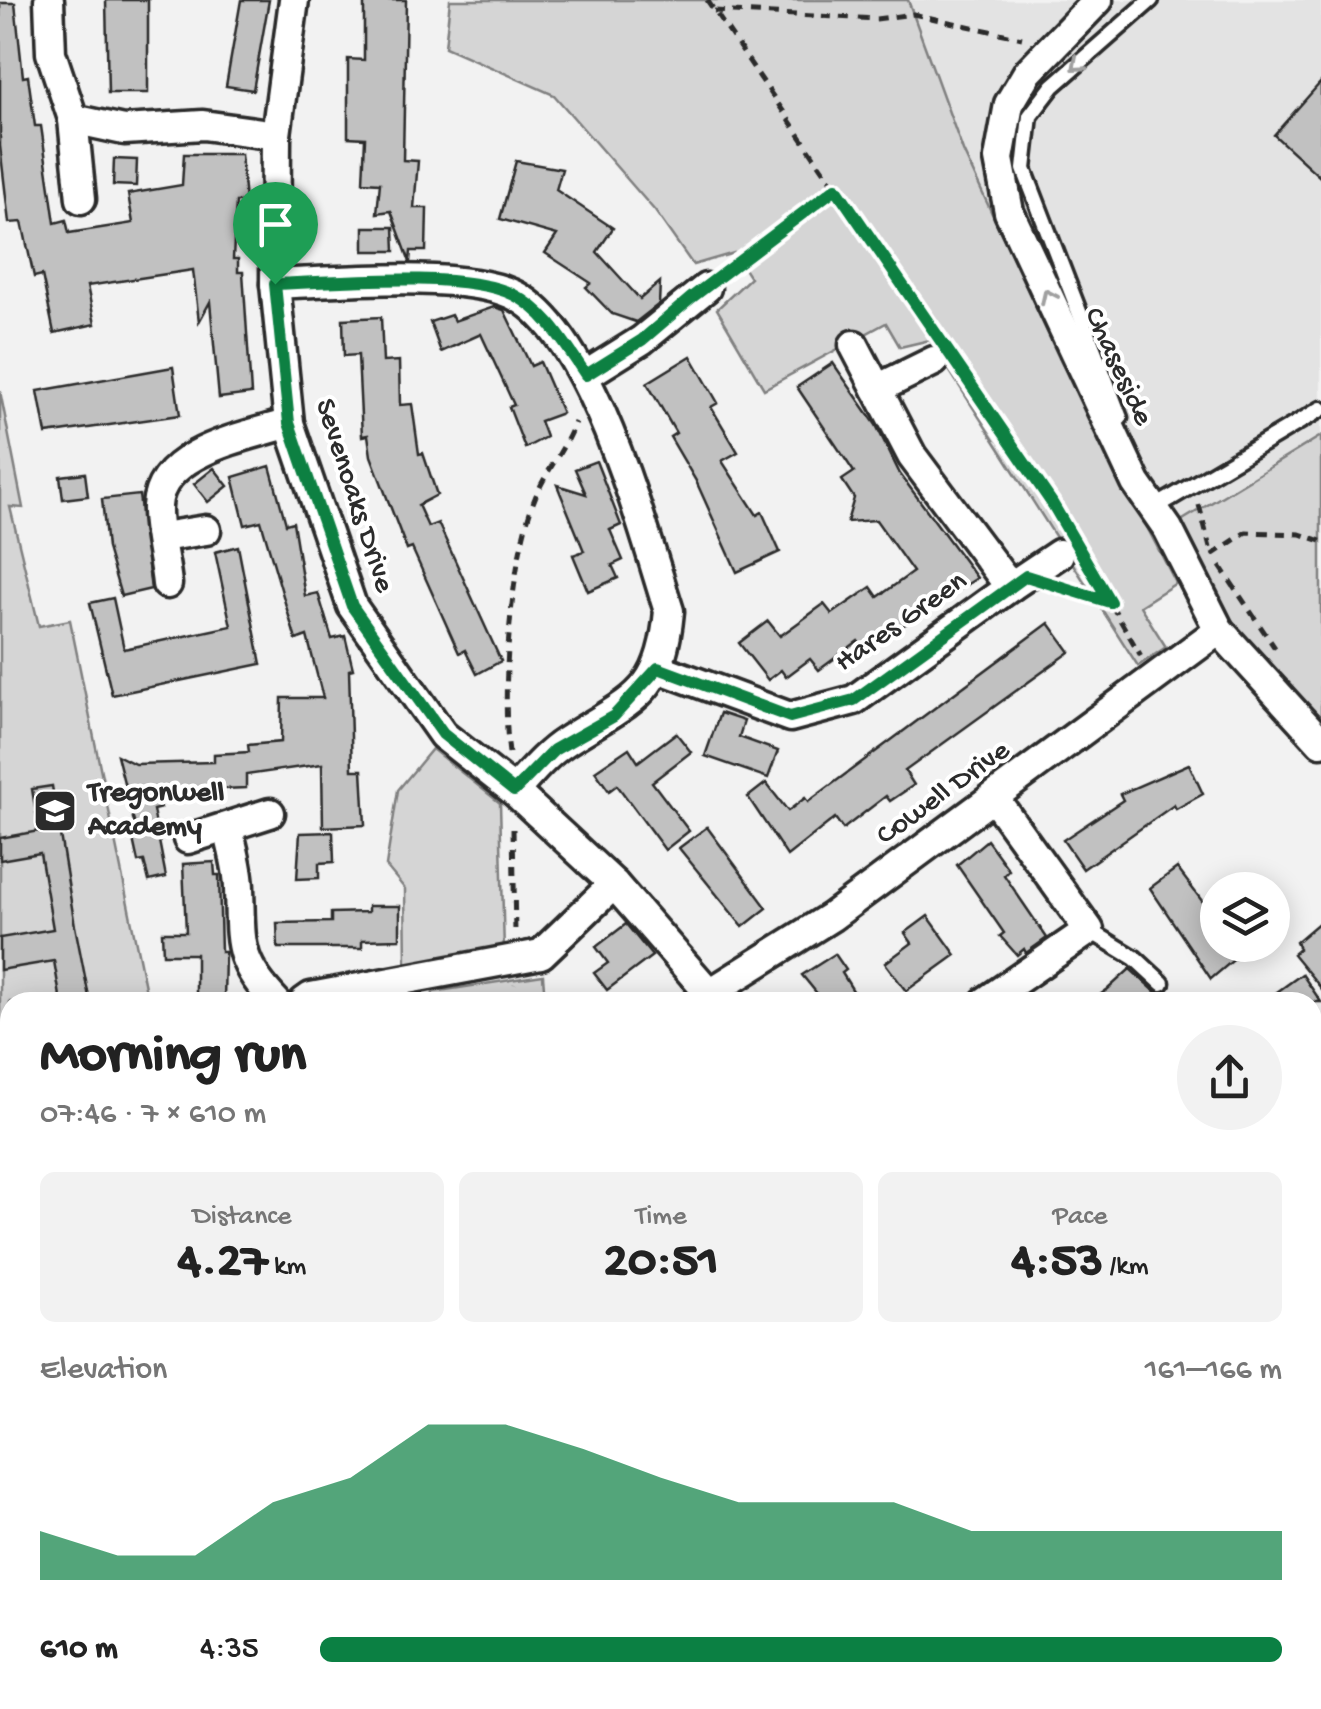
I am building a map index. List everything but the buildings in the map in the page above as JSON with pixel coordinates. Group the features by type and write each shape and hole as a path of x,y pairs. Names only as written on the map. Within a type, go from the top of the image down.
{"street":[{"path":"49,0 51,53 73,118 81,198"},
{"name":"Sevenoaks Drive","path":"294,0 276,135 275,284 289,423 352,606 443,734 514,791 614,884 708,992"},
{"name":"Chaseside","path":"1098,0 1028,72 1009,104 999,159 1009,212 1136,483 1154,508 1219,630 1321,742"},
{"path":"73,118 124,130 204,125 276,135"},
{"path":"275,284 366,280 491,287 513,294 552,325 586,375 669,611 658,668 614,716 554,750 514,791"},
{"path":"586,375 642,340 706,288"},
{"name":"Hares Green","path":"854,345 912,456 1018,581"},
{"path":"877,389 941,351"},
{"path":"167,584 159,492 177,468 213,449 289,423"},
{"path":"162,538 206,530"},
{"name":"Hares Green","path":"658,668 790,717 854,700 1059,554"},
{"name":"Cowell Drive","path":"722,992 1156,681 1219,630"},
{"path":"994,798 1089,930 999,992"},
{"path":"188,839 270,813"},
{"path":"228,828 240,886 238,942 257,982 266,992"},
{"path":"338,992 541,954 614,884"}],"lane":[{"path":"1151,0 1053,86 1030,116 1024,169 1117,412 1150,480 1154,508 1321,409"},
{"path":"1089,930 1135,958 1162,983"}],"path":[{"path":"708,0 941,351 1052,503 1156,681"},
{"path":"714,11 858,19 913,14 1055,45"},
{"path":"706,288 836,188"},
{"path":"514,992 514,791 506,726 520,556 534,500 575,424 586,375"},
{"path":"1193,485 1212,554 1276,649"},
{"path":"1187,571 1246,532 1300,534 1321,541"},
{"path":"1018,581 1110,602"}],"shaded area":[{"path":"450,0 908,0 963,151 1061,362 1176,583 1140,606 1166,647 1138,666 930,340 900,347 886,323 764,389 717,309 750,278 734,253 693,265 655,211 554,95 445,47"},
{"path":"908,0 1321,0 1321,436 1156,540 1077,398 963,151"},
{"name":"Tregonwell Academy","path":"0,391 23,508 10,507 39,626 70,620 146,992 0,992"},
{"path":"1321,436 1321,729 1219,630 1168,529"},
{"path":"432,749 500,803 504,952 406,965 405,889 386,866 398,790"},
{"path":"543,975 544,992 433,992"}],"place":[{"name":"Tregonwell Academy","path":"55,811"}],"route":[{"path":"836,188 1052,503 1110,602 1026,576 854,700 790,717 658,668 644,688 614,716 548,754 514,791 443,734 352,606 289,423 275,284 366,280 491,287 513,294 552,325 586,375 642,340 836,188"}]}
